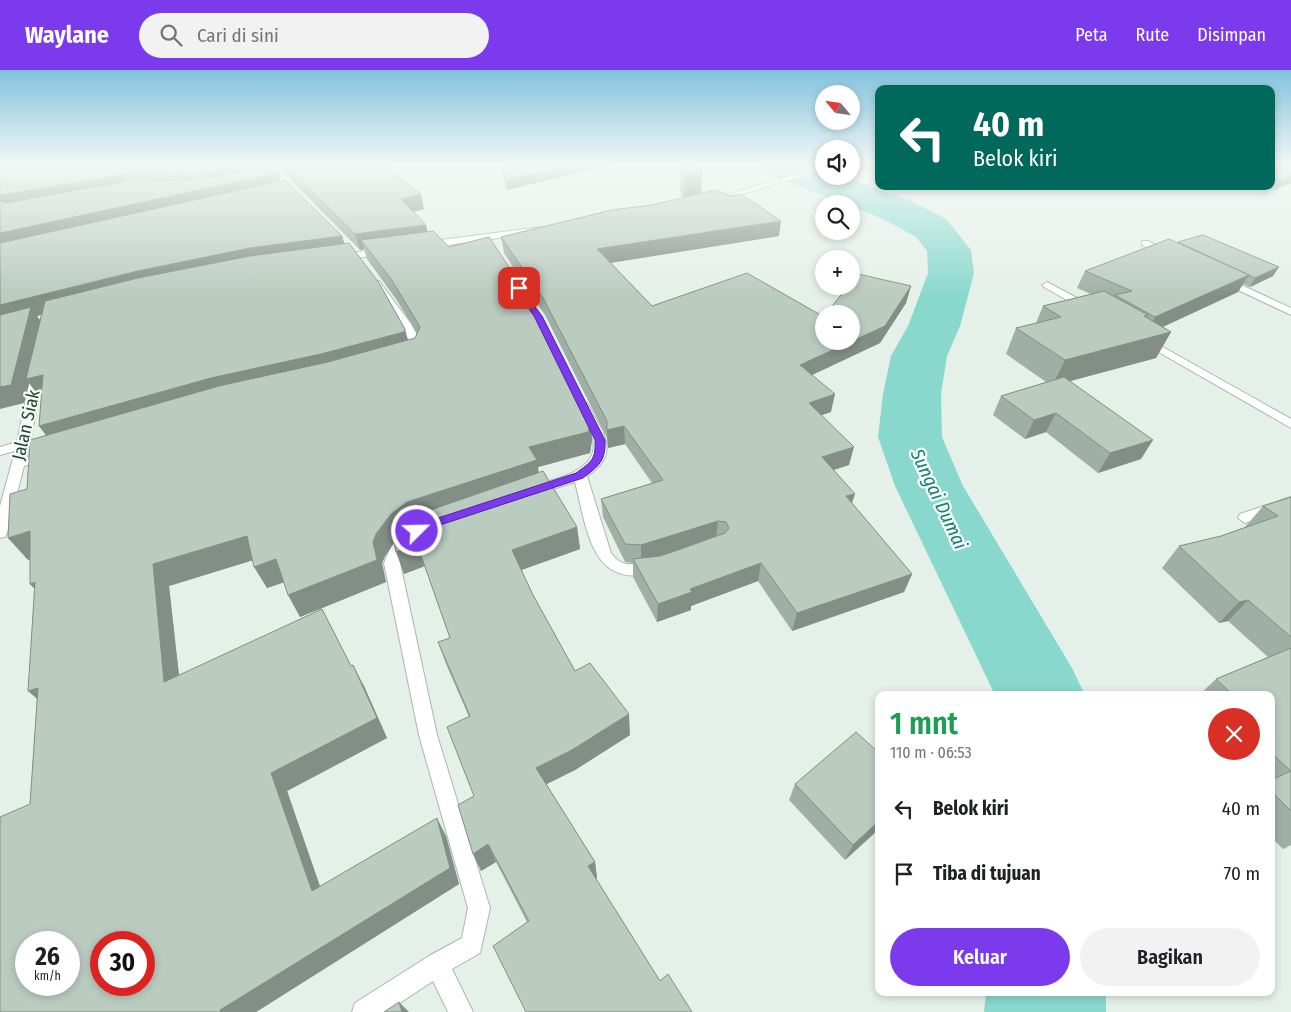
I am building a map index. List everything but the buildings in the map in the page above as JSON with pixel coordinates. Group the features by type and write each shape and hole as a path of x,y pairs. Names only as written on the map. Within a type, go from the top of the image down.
{"street":[{"path":"410,247 554,229"},
{"path":"486,236 495,251"},
{"path":"1145,243 1180,260"},
{"path":"330,259 359,259 392,250"},
{"path":"359,259 406,324 418,348 416,355 402,361"},
{"path":"1216,276 1291,312"},
{"path":"1048,285 1100,315"},
{"path":"1134,334 1291,424"},
{"name":"Jalan Siak","path":"0,533 23,445 41,361"},
{"path":"517,496 580,475 595,464 601,454 600,440 575,392"},
{"path":"0,451 23,445"},
{"path":"17,464 55,453"},
{"path":"580,475 606,558 620,569 641,571 670,562"},
{"path":"1245,518 1291,502"},
{"path":"364,1012 437,964 472,945 479,908 428,734 392,563 398,546 423,528"},
{"path":"437,964 461,1012"}],"waterway":[{"name":"Sungai Dumai","path":"892,208 931,228 949,250 951,273 934,326 919,356 912,394 910,437 929,486 1038,691"},
{"name":"Sungai Dumai","path":"1045,1012 1046,996"}],"route":[{"path":"417,531 580,475 595,464 601,454 600,440 538,316 519,288"}]}
